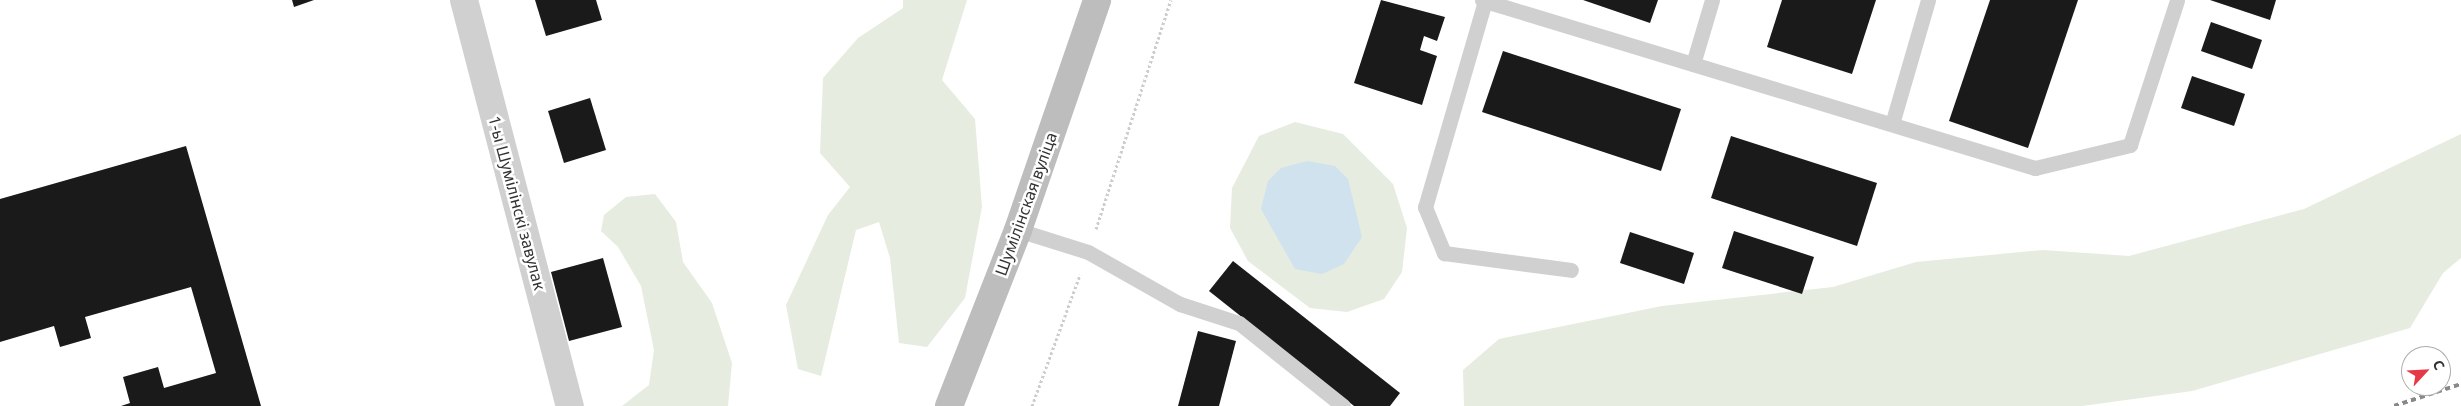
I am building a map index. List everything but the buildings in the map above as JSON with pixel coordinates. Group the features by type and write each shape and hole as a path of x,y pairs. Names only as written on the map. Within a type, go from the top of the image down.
{"main road":[{"name":"Шумілінская вуліца","path":"949,406 1018,230 1097,0"}],"street":[{"name":"1-ы Шумілінскі завулак","path":"464,0 570,406"}],"lane":[{"path":"1694,64 1712,0"},
{"path":"1892,124 1928,0"},
{"path":"1571,270 1444,253 1425,207 1483,1 1508,4 1694,64 2036,168 2130,145 2177,0"},
{"path":"1018,230 1088,252 1180,304 1239,323 1343,406"}],"path":[{"path":"1032,406 1088,252 1171,0"}],"shaded area":[{"path":"903,0 967,0 942,80 975,119 982,207 965,298 927,347 899,343 890,258 879,222 856,230 821,376 798,369 786,305 828,215 850,187 820,153 823,78 858,38 903,8"},
{"path":"1295,122 1343,134 1393,184 1407,228 1402,272 1384,299 1347,312 1310,308 1248,261 1230,228 1232,188 1259,136"},
{"path":"2461,134 2461,258 2443,273 2410,328 2192,391 2082,406 1464,406 1463,370 1499,339 1662,306 1833,287 1916,262 2043,250 2129,256 2304,209"},
{"path":"655,194 676,222 683,262 712,303 732,363 728,406 622,406 649,385 654,350 641,286 618,247 601,231 604,215 626,197"}],"water":[{"path":"1307,161 1335,166 1348,179 1362,237 1344,264 1322,274 1295,269 1261,209 1268,181 1281,168"}],"railway":[{"path":"2394,406 2461,384"}]}
